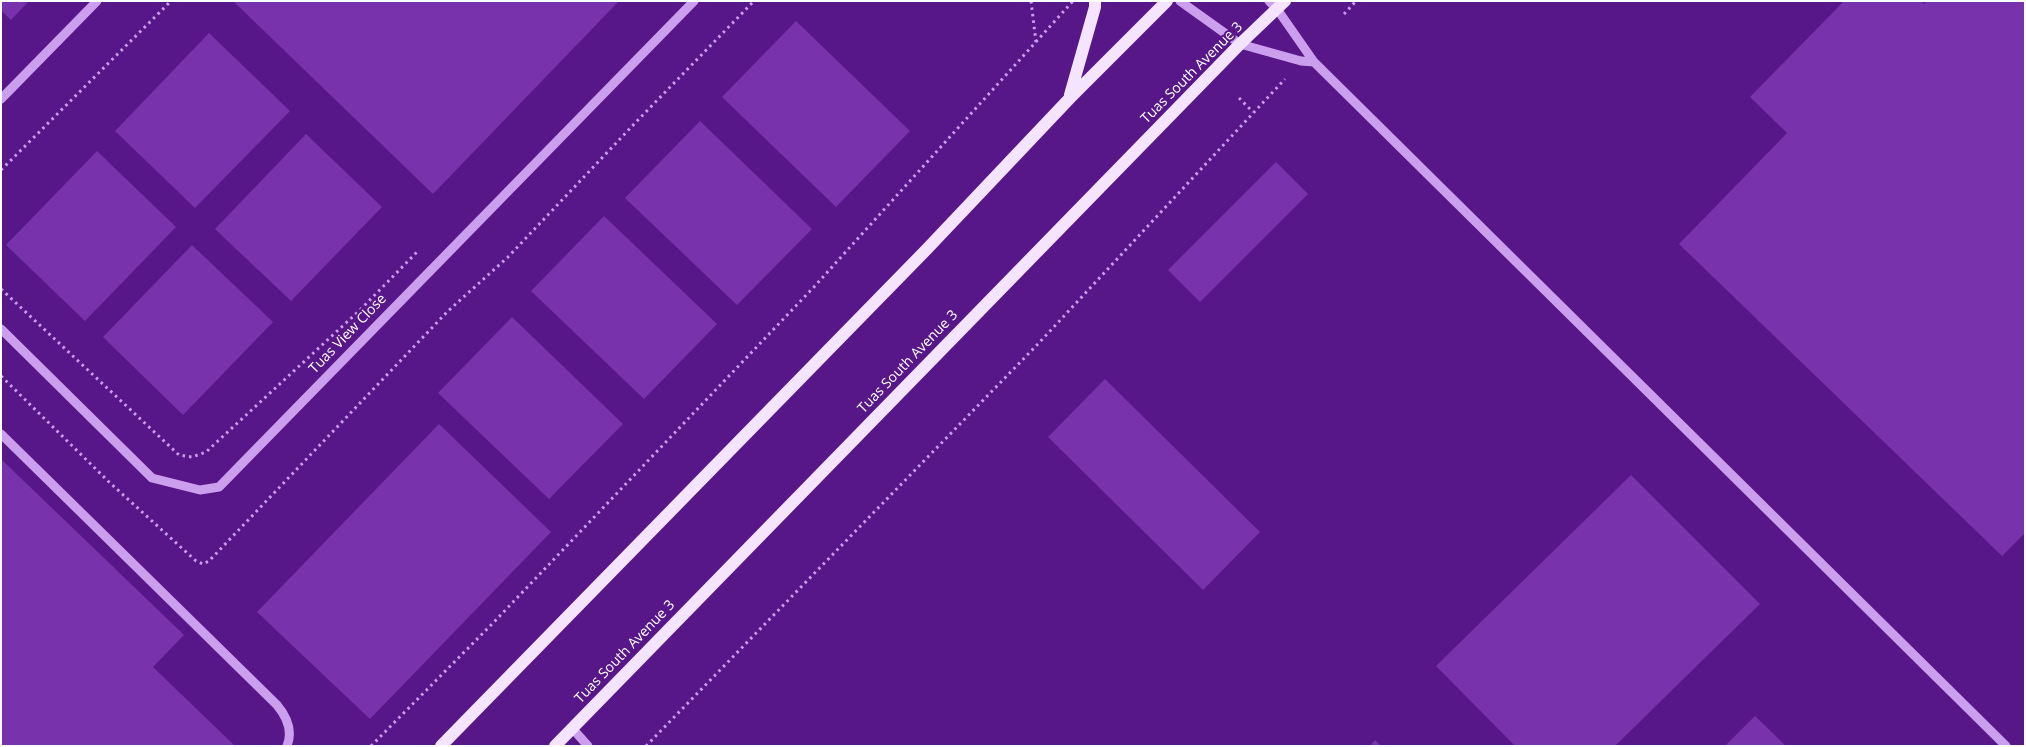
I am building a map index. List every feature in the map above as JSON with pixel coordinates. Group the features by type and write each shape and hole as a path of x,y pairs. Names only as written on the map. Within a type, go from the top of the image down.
{"main road":[{"path":"1070,98 1095,1"},
{"path":"441,746 912,264 1070,98 1167,1"},
{"name":"Tuas South Avenue 3","path":"554,746 1277,4"}],"street":[{"path":"1,99 98,1"},
{"name":"Tuas View Close","path":"1,329 152,478 200,490 219,487 694,1"},
{"path":"1180,1 1240,44 1301,61 1314,62"},
{"path":"1277,4 1314,62 2006,746"},
{"path":"1,434 277,705 285,714 288,724 290,738 287,746"},
{"path":"572,728 588,746"}],"path":[{"path":"1,170 171,1"},
{"path":"1031,1 1036,42"},
{"path":"371,746 494,622 813,288 1073,1"},
{"path":"1344,14 1356,1"},
{"path":"646,746 1036,346 1284,80"},
{"path":"1239,98 1254,112"},
{"path":"1,289 179,455 192,457 206,452 360,310 423,246"}],"building":[{"path":"1,1 29,1 11,20 1,10"},
{"path":"233,1 619,1 433,194"},
{"path":"1844,1 1921,1 1924,4 1926,1 2025,1 2025,533 2002,556 1679,244 1787,133 1750,97"},
{"path":"796,21 910,131 836,207 722,97"},
{"path":"209,33 290,111 195,208 115,131"},
{"path":"700,121 812,229 737,305 625,198"},
{"path":"306,134 382,207 291,301 215,229"},
{"path":"97,151 176,227 85,321 6,245"},
{"path":"1276,162 1308,194 1200,302 1168,270"},
{"path":"604,216 717,324 644,399 531,291"},
{"path":"192,245 273,322 183,415 103,337"},
{"path":"512,317 623,424 549,499 438,393"},
{"path":"1105,379 1260,532 1203,590 1048,437"},
{"path":"439,424 551,532 370,719 257,612"},
{"path":"1,459 184,635 153,667 235,746 1,746"},
{"path":"1631,475 1760,604 1615,746 1515,746 1436,666"},
{"path":"1755,716 1786,746 1725,746"},
{"path":"1375,740 1381,746 1370,746"}]}
